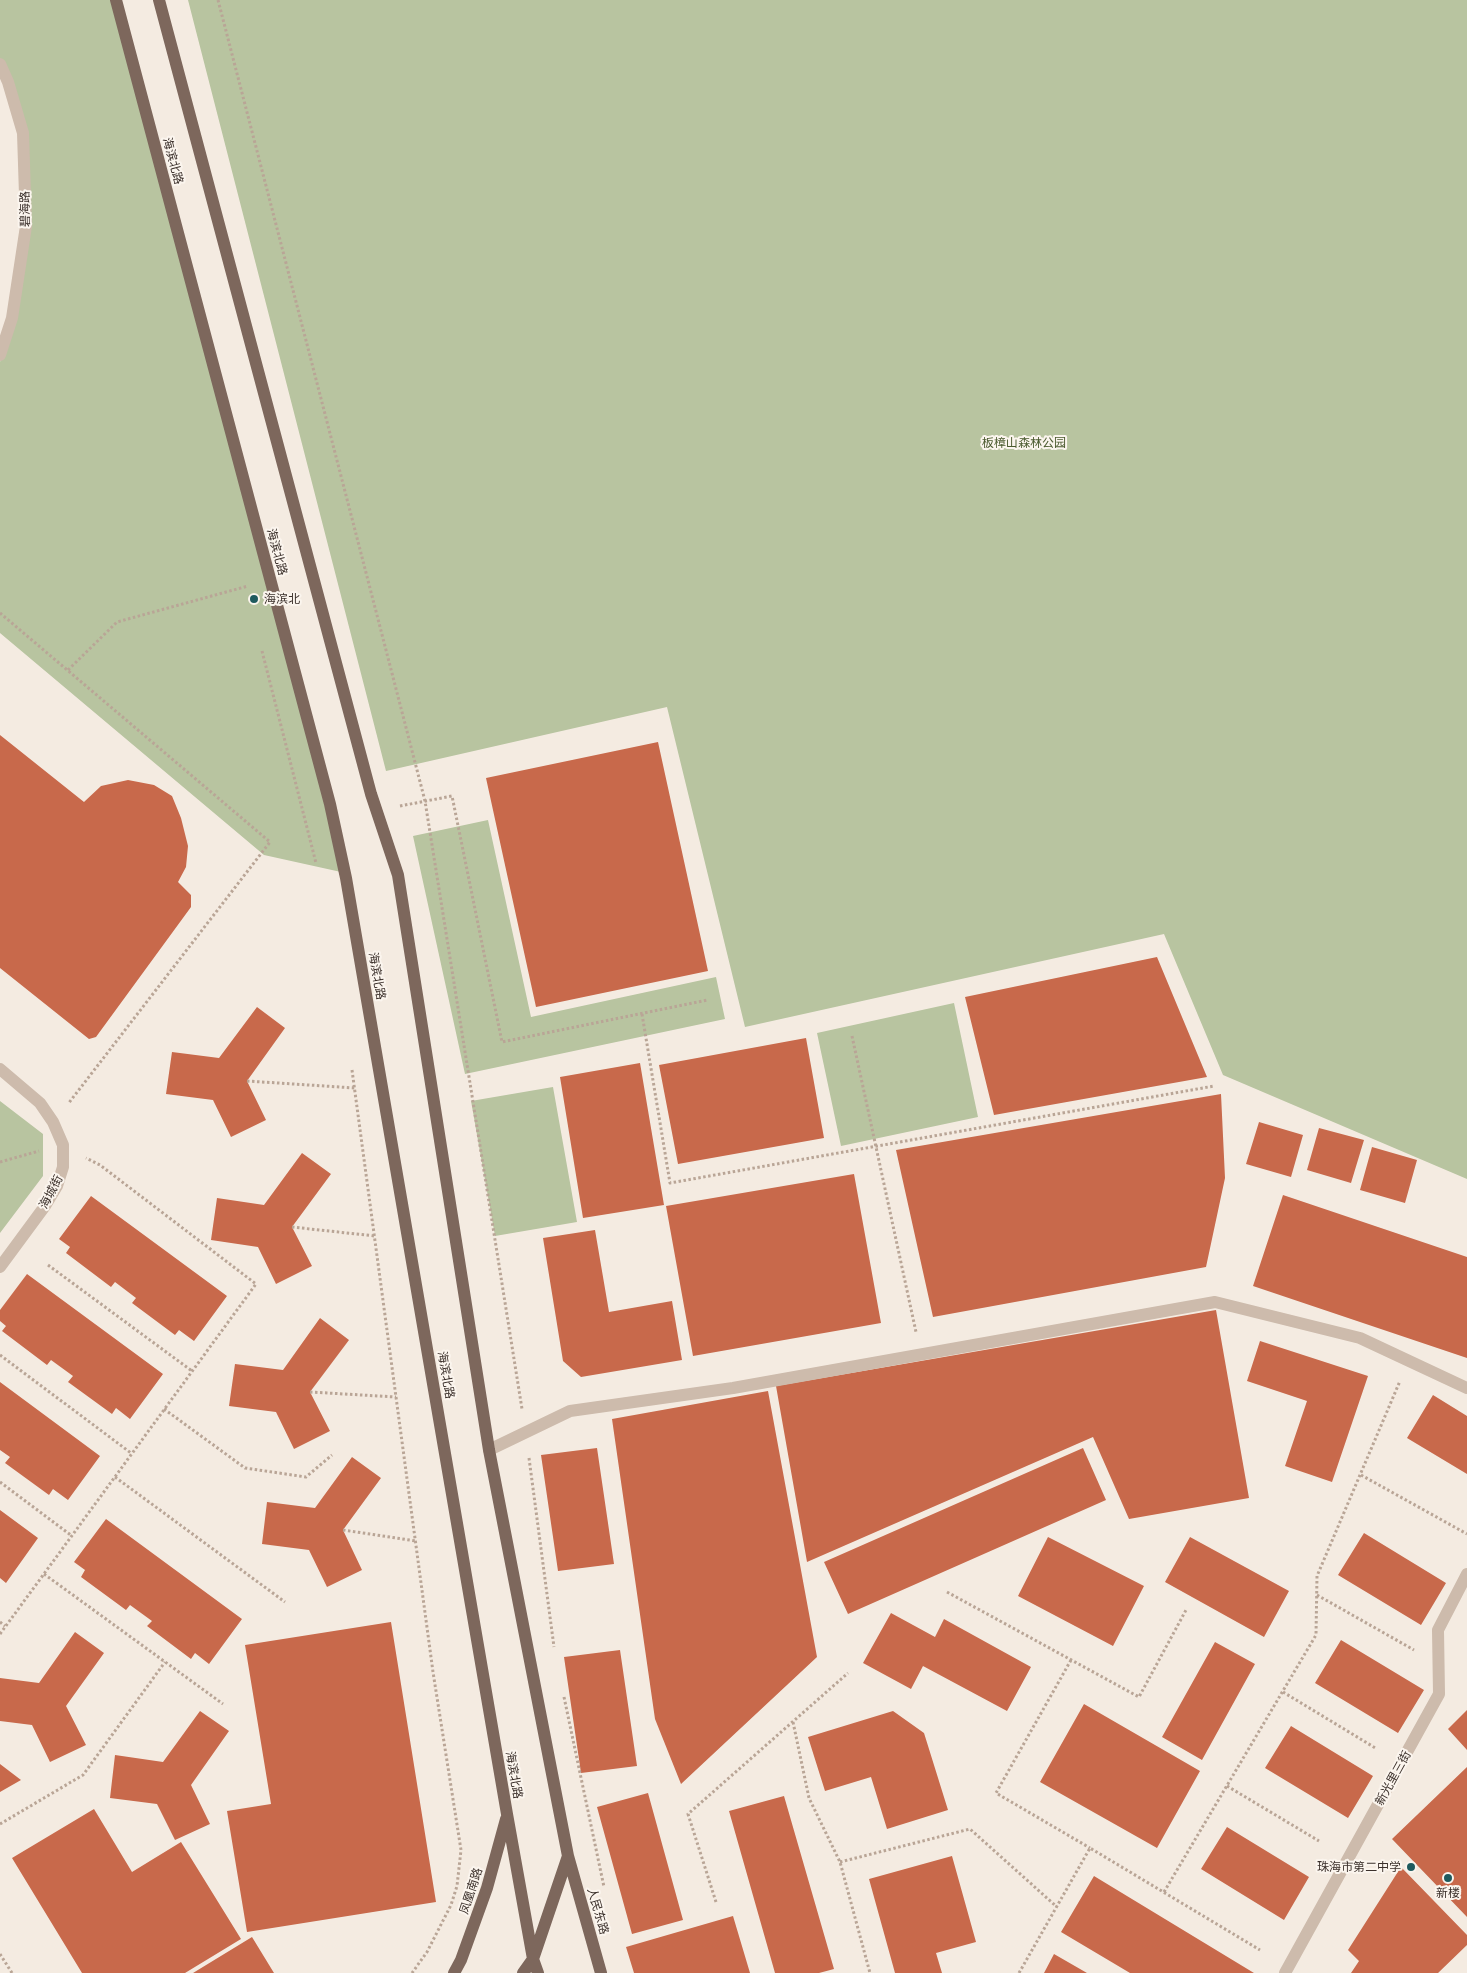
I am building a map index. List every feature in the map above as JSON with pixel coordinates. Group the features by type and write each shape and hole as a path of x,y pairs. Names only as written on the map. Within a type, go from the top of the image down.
{"main road":[{"name":"海滨北路","path":"116,0 330,804 346,878 507,1814 533,1959 538,1973"},
{"path":"159,0 376,811 398,875 489,1450 568,1856 533,1959 523,1973"},
{"name":"凤凰南路","path":"454,1973 461,1960 487,1888 507,1814"},
{"name":"人民东路","path":"568,1856 601,1973"}],"street":[{"name":"碧海路","path":"0,64 8,82 23,133 26,226 12,318 0,355"},
{"name":"海城街","path":"0,1069 40,1103 54,1122 63,1145 63,1167 57,1186 45,1206 0,1267"},
{"path":"489,1450 570,1411 733,1388 1215,1302 1360,1338 1467,1388"},
{"name":"新光里三街","path":"1284,1973 1439,1694 1438,1630 1467,1574"}],"path":[{"path":"243,577 248,596"},
{"path":"68,670 117,622 270,580"},
{"path":"0,613 270,842 54,1122"},
{"path":"260,643 318,870"},
{"path":"376,811 452,796 502,1042 708,1000"},
{"path":"642,1014 670,1183 1214,1086"},
{"path":"852,1036 921,1354"},
{"path":"352,1069 416,1542 461,1850 457,1886 451,1905 427,1952 412,1973"},
{"path":"247,1081 355,1088"},
{"path":"0,1162 63,1145 100,1165 256,1284 0,1634"},
{"path":"292,1227 375,1236"},
{"path":"48,1265 192,1371"},
{"path":"0,1355 132,1453"},
{"path":"1164,1892 1316,1635 1317,1576 1409,1360"},
{"path":"310,1392 396,1397"},
{"path":"164,1409 245,1468 306,1477 332,1455"},
{"path":"1361,1474 1467,1534"},
{"path":"114,1477 285,1602"},
{"path":"0,1482 72,1536"},
{"path":"343,1530 416,1542"},
{"path":"44,1574 223,1704"},
{"path":"948,1592 1139,1697 1186,1610"},
{"path":"1317,1595 1438,1664"},
{"path":"0,1622 6,1626"},
{"path":"1071,1660 996,1793 1260,1950"},
{"path":"0,1824 83,1775 166,1662"},
{"path":"716,1902 688,1814 848,1673"},
{"path":"1283,1692 1377,1749"},
{"path":"793,1722 810,1798 840,1862 870,1973"},
{"path":"1227,1786 1319,1841"},
{"path":"840,1862 970,1829 1057,1906"},
{"path":"1019,1973 1090,1848"},
{"path":"0,1954 12,1973"}],"green space":[{"path":"0,0 113,0 327,805 341,872 264,855 0,633 0,362 13,320 29,227 26,134 0,65"},
{"name":"板樟山森林公园","path":"188,0 1467,0 1467,1179 1223,1075 1164,934 745,1027 667,707 386,771"},
{"path":"488,820 531,1017 716,977 725,1019 465,1074 413,836"},
{"path":"954,1003 978,1117 841,1146 817,1033"},
{"path":"553,1087 577,1222 495,1236 471,1101"},
{"path":"0,1101 43,1134 43,1176 0,1233"}],"building":[{"path":"0,735 84,802 101,786 128,780 154,785 172,796 181,818 188,846 186,867 178,882 191,895 191,907 96,1037 89,1039 0,968"},
{"path":"658,742 708,971 536,1007 486,778"},
{"path":"1157,957 1207,1077 994,1115 965,997"},
{"path":"257,1007 285,1028 247,1081 266,1120 231,1137 213,1100 166,1094 172,1052 219,1058"},
{"path":"806,1038 824,1138 678,1164 659,1065"},
{"path":"640,1063 664,1205 583,1218 560,1077"},
{"path":"1221,1094 1225,1178 1206,1267 933,1317 896,1150"},
{"path":"1259,1122 1303,1135 1291,1177 1246,1164"},
{"path":"1319,1128 1364,1140 1351,1183 1307,1170"},
{"path":"1372,1147 1417,1160 1405,1203 1360,1190"},
{"path":"302,1153 331,1174 292,1227 312,1266 276,1284 258,1247 211,1240 217,1198 264,1205"},
{"path":"854,1174 881,1323 693,1356 666,1206"},
{"path":"1283,1195 1467,1257 1467,1358 1253,1286"},
{"path":"91,1196 227,1296 194,1341 179,1330 175,1335 132,1303 136,1298 115,1282 111,1287 66,1253 70,1247 59,1239"},
{"path":"595,1230 609,1312 672,1301 682,1360 581,1377 563,1361 543,1238"},
{"path":"27,1274 163,1374 130,1419 116,1408 112,1414 68,1382 73,1376 51,1360 47,1365 2,1331 6,1326 0,1321 0,1310"},
{"path":"1216,1310 1249,1498 1129,1519 1093,1437 807,1562 776,1386"},
{"path":"320,1318 349,1340 310,1392 330,1431 294,1449 276,1412 229,1406 235,1364 283,1370"},
{"path":"1260,1341 1368,1376 1332,1482 1285,1466 1307,1401 1247,1381"},
{"path":"0,1382 100,1456 68,1500 53,1489 49,1495 5,1463 10,1457 0,1450"},
{"path":"768,1391 817,1657 681,1784 655,1719 612,1419"},
{"path":"1433,1395 1467,1416 1467,1474 1407,1438"},
{"path":"597,1448 614,1564 558,1571 541,1455"},
{"path":"1083,1448 1106,1500 848,1614 824,1562"},
{"path":"352,1457 381,1478 343,1530 362,1570 327,1587 309,1550 262,1544 267,1502 315,1508"},
{"path":"0,1510 38,1538 6,1583 0,1578"},
{"path":"106,1519 242,1619 209,1664 195,1653 191,1659 147,1626 152,1621 130,1605 126,1610 81,1577 85,1570 74,1562"},
{"path":"1364,1533 1446,1583 1421,1625 1338,1575"},
{"path":"1048,1537 1144,1586 1113,1646 1018,1596"},
{"path":"1190,1537 1289,1591 1264,1637 1165,1582"},
{"path":"891,1613 935,1637 944,1619 1031,1667 1007,1711 923,1666 911,1689 863,1663"},
{"path":"391,1622 436,1902 247,1932 227,1811 271,1804 245,1645"},
{"path":"75,1632 104,1653 66,1706 86,1745 50,1762 32,1725 0,1721 0,1678 39,1683"},
{"path":"1341,1640 1424,1690 1398,1733 1315,1683"},
{"path":"1215,1642 1255,1664 1202,1760 1162,1737"},
{"path":"620,1650 637,1766 581,1773 564,1657"},
{"path":"1084,1704 1200,1771 1157,1848 1040,1782"},
{"path":"1467,1710 1467,1750 1448,1729"},
{"path":"200,1711 229,1731 191,1785 210,1824 175,1840 157,1804 110,1798 115,1755 163,1762"},
{"path":"893,1711 924,1733 948,1810 887,1829 871,1777 825,1791 808,1737"},
{"path":"1291,1726 1373,1776 1348,1818 1265,1768"},
{"path":"0,1764 21,1780 0,1792"},
{"name":"新楼","path":"1467,1767 1467,1917 1392,1839"},
{"path":"648,1793 683,1920 632,1934 597,1807"},
{"path":"784,1796 834,1969 819,1973 775,1973 729,1811"},
{"path":"94,1809 132,1872 181,1842 241,1939 185,1973 82,1973 12,1858"},
{"path":"1227,1827 1309,1877 1284,1920 1201,1869"},
{"path":"952,1856 976,1942 936,1953 942,1973 895,1973 869,1879"},
{"path":"1401,1867 1467,1935 1467,1945 1438,1973 1351,1973 1359,1961 1348,1950"},
{"path":"1094,1876 1254,1973 1130,1973 1061,1932"},
{"path":"733,1916 750,1973 634,1973 626,1947"},
{"path":"252,1937 274,1973 193,1973"},
{"path":"1054,1954 1087,1973 1044,1973"}],"place":[{"name":"海滨北","path":"254,599"},
{"name":"珠海市第二中学","path":"1411,1867"},
{"name":"新楼","path":"1448,1878"}]}
